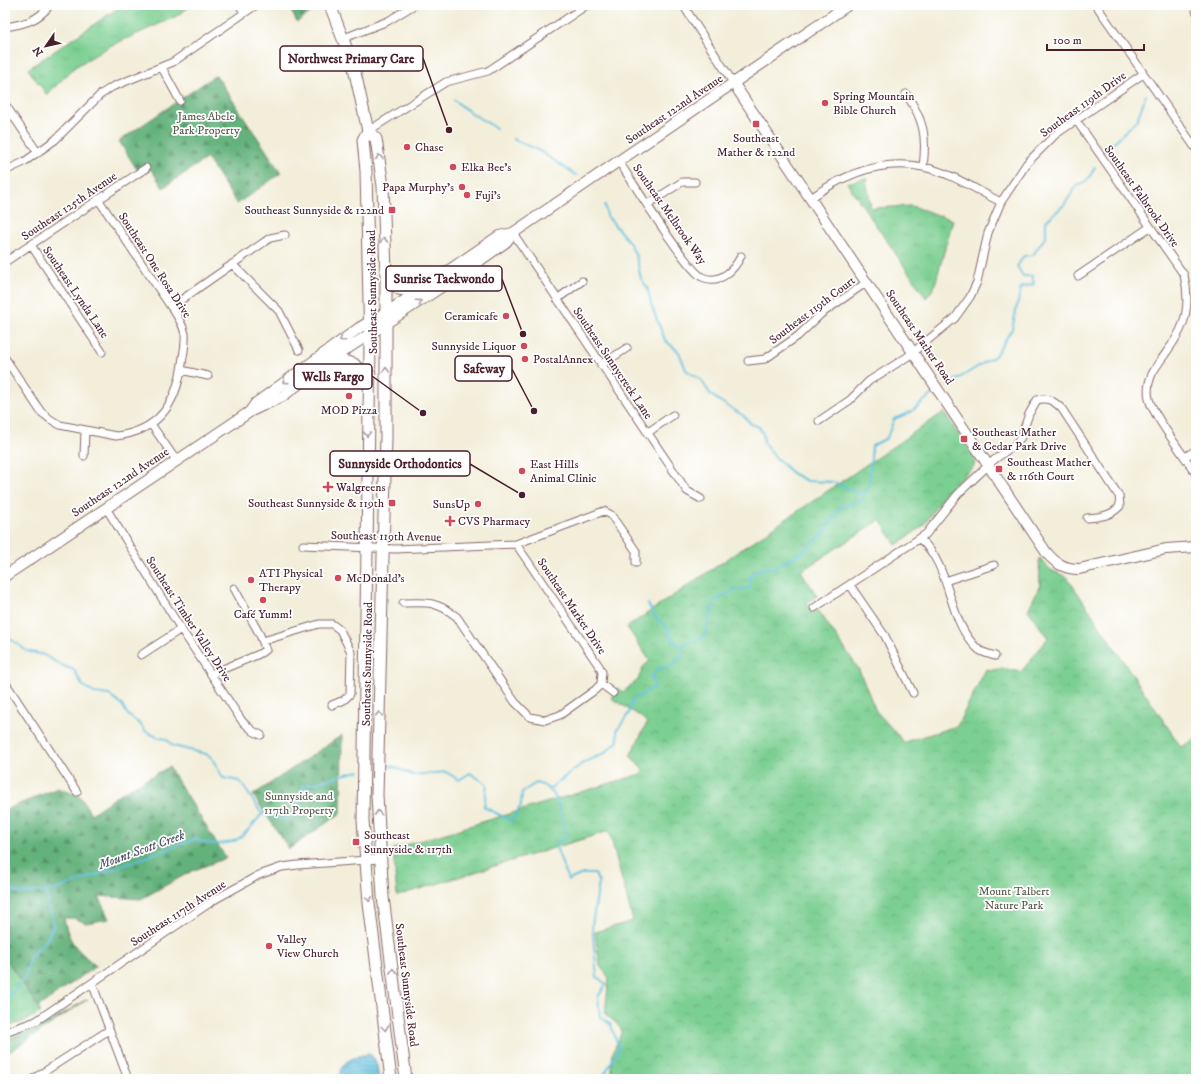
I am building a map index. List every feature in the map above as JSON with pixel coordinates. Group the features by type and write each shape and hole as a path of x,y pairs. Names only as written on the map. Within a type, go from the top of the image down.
{"main road":[{"name":"Southeast Sunnyside Road","path":"330,5 344,38 358,84 368,131 376,139 383,186 386,273 386,436 377,795 380,859 406,1079"},
{"name":"Southeast 122nd Avenue","path":"251,411 256,403 316,357 369,322 386,318 458,276 506,242 513,233 848,5"},
{"name":"Southeast Mather Road","path":"734,84 1046,552 1054,561 1064,567 1084,569 1166,549 1196,547"},
{"name":"Southeast Sunnyside Road","path":"368,131 363,140 366,171 370,334 368,381 368,548 363,795 369,903 391,1079"},
{"path":"366,171 383,186"},
{"name":"Southeast 122nd Avenue","path":"6,574 251,411 283,396 333,358 370,334 386,318 418,292 499,236 513,233"},
{"path":"458,276 460,270 476,259 477,252"},
{"path":"386,273 399,289 418,292"},
{"path":"333,358 354,364 368,381"}],"street":[{"path":"5,27 23,24 35,19 50,5"},
{"path":"239,5 244,12"},
{"path":"5,171 38,153 68,128 100,95 112,86 162,68 256,5"},
{"path":"344,38 388,21 414,5"},
{"path":"368,131 446,82 491,69 587,5"},
{"name":"Southeast Mather Road","path":"683,5 734,84"},
{"path":"1096,5 1196,149"},
{"path":"162,68 180,101"},
{"name":"Southeast 119th Drive","path":"818,421 850,400 869,381 906,357 947,326 970,297 981,269 988,233 1001,202 1019,174 1036,153 1056,134 1143,74"},
{"path":"906,94 918,111 922,121 924,153 923,167"},
{"path":"5,104 38,153"},
{"name":"Southeast Falbrook Drive","path":"1076,120 1184,275 1193,302 1191,324"},
{"name":"Southeast Melbrook Way","path":"619,162 686,261 702,276 711,279 719,278 735,266 741,256"},
{"path":"811,198 838,180 866,169 895,165 923,167 940,172 1001,202"},
{"name":"Southeast 125th Avenue","path":"5,262 146,168"},
{"path":"648,204 682,182 695,182"},
{"name":"Southeast One Rosa Drive","path":"98,199 180,320 184,333 181,370 171,403 151,424"},
{"path":"1078,276 1150,227"},
{"name":"Southeast Sunnycreek Lane","path":"513,233 687,491 701,499"},
{"path":"171,307 270,238 285,235"},
{"name":"Southeast Lynda Lane","path":"31,245 102,352"},
{"path":"232,264 279,311 299,350"},
{"path":"557,299 582,281"},
{"name":"Southeast 119th Court","path":"748,360 765,359 798,336 821,314 867,282"},
{"path":"1188,332 1182,343 1153,376 1148,392 1152,407 1196,474"},
{"path":"602,365 627,348"},
{"path":"6,362 41,412 60,425 116,436 135,432 151,424 176,460"},
{"path":"181,370 208,376"},
{"path":"814,608 920,539 930,529 951,501 989,465 1017,443 1021,437 1029,414 1037,400 1045,398 1054,401 1062,409 1119,496 1120,506 1115,511 1098,517 1087,518"},
{"path":"647,433 672,415"},
{"path":"84,456 85,431"},
{"path":"1185,457 1196,450"},
{"name":"Southeast Timber Valley Drive","path":"106,508 181,629 246,727 261,735"},
{"path":"516,544 604,511 611,515 636,552 636,563"},
{"path":"920,539 937,558 957,616 967,634 979,650 995,656"},
{"name":"Southeast 119th Avenue","path":"303,545 383,549 516,544"},
{"name":"Southeast Market Drive","path":"516,544 599,666 602,672 601,684"},
{"path":"945,582 994,565"},
{"path":"850,585 885,636 912,693"},
{"path":"211,674 266,650 263,641 234,588"},
{"path":"403,603 431,602 447,609 457,617 515,702 530,717 544,720 552,719 595,690 601,684 613,693"},
{"path":"263,641 319,624 332,624 340,630 351,652 350,694 344,700 332,705"},
{"path":"141,655 181,629"},
{"path":"5,682 77,792"},
{"name":"Southeast 117th Avenue","path":"5,1032 36,1021 214,900 261,874 282,867 380,859"},
{"path":"92,983 128,1079"},
{"path":"33,1079 109,1030"}],"green space":[{"path":"123,5 192,5 175,17 110,46 75,67 47,95 28,69"},
{"path":"288,5 315,5 317,8 297,22"},
{"name":"James Abele Park Property","path":"216,75 281,173 237,204 207,158 163,188 151,169 141,176 119,141"},
{"path":"866,178 871,208 912,206 953,220 934,288 926,298 847,183"},
{"name":"Mount Talbert Nature Park","path":"944,412 975,459 974,466 944,495 923,526 896,545 880,520 801,571 817,596 806,603 814,613 818,610 858,668 876,711 904,742 957,726 986,669 994,670 1002,668 1021,672 1048,638 1028,610 1040,585 1039,558 1051,570 1067,577 1181,747 1196,739 1196,1079 612,1079 613,1053 621,1032 618,1025 605,1014 609,978 600,966 595,932 633,921 609,831 397,896 393,849 644,773 638,763 630,756 647,723 640,716 611,698 617,688 623,692 638,680 643,667 650,661 627,627"},
{"name":"Sunnyside and 117th Property","path":"342,735 341,813 289,849 253,795"},
{"path":"169,767 226,858 192,871 141,899 99,896 109,919 86,923 74,918 64,918 71,940 96,966 38,1007 5,957 5,810 58,788 80,796 91,814 126,790"},
{"path":"5,957 41,1012 23,1022 5,1027"},
{"path":"88,999 5,1055 5,1039 27,1032 47,1020 49,1023"}],"water":[{"path":"369,1054 376,1061 379,1078 340,1079 340,1073 344,1064 358,1056"}],"waterway":[{"path":"1106,150 1137,120 1146,95"},
{"path":"454,100 471,113 496,128"},
{"path":"513,139 538,150 576,175"},
{"path":"948,385 995,356 1012,329 1021,288 1034,284 1032,276 1023,276 1017,266 1024,256 1033,255 1046,236 1046,221 1064,205 1078,184 1086,181 1095,167"},
{"path":"605,205 607,216 629,242 636,256 641,279 647,287 652,307 665,340 679,352 686,370 701,380 711,395 744,416 751,424 759,427 763,434 764,443 775,457 792,473 807,481 834,482 864,495"},
{"path":"549,789 583,763 605,753 618,741 617,730 629,713 632,701 655,686 651,677 658,669 671,666 682,657 684,645 705,637 714,601 735,590 750,588 750,576 761,568 773,568 801,553 826,531 840,507 861,501 869,484 872,446 887,438 894,419 911,412 931,395"},
{"path":"648,604 655,617 668,628 677,644 683,647"},
{"path":"5,635 27,651 44,655 61,665 74,670 82,685 94,693 109,695 122,705 128,715 140,724 145,731 159,738 166,739 173,746 206,754 212,758 223,778 240,781 262,814"},
{"name":"Mount Scott Creek","path":"382,768 392,766 413,775 446,772 459,780 470,773 487,784 484,807 512,821 521,805 522,792 536,783 551,791 559,804 567,837 555,844 568,880 583,874 595,874 599,883 592,925 597,977 606,984 598,997 600,1016 611,1025 619,1048 602,1079"},
{"name":"Mount Scott Creek","path":"5,887 19,893 52,891 196,839 211,844 228,843 245,834 262,814 287,820 294,813 304,785 360,771"},
{"path":"5,1001 25,977 30,957 47,939 53,926 46,891"}],"place":[{"name":"Spring Mountain Bible Church","path":"825,103"},
{"name":"Southeast Mather & 122nd","path":"756,124"},
{"name":"Northwest Primary Care","path":"449,130"},
{"name":"Chase","path":"407,147"},
{"name":"Elka Bee's","path":"453,167"},
{"name":"Papa Murphy's","path":"462,187"},
{"name":"Fuji's","path":"467,195"},
{"name":"Southeast Sunnyside & 122nd","path":"392,210"},
{"name":"Ceramicafe","path":"506,316"},
{"name":"Sunrise Taekwondo","path":"523,334"},
{"name":"Sunnyside Liquor","path":"524,346"},
{"name":"PostalAnnex","path":"525,359"},
{"name":"MOD Pizza","path":"349,396"},
{"name":"Safeway","path":"534,411"},
{"name":"Wells Fargo","path":"423,413"},
{"name":"Southeast Mather & Cedar Park Drive","path":"964,439"},
{"name":"Southeast Mather & 116th Court","path":"999,469"},
{"name":"East Hills Animal Clinic","path":"522,471"},
{"name":"Walgreens","path":"328,487"},
{"name":"Sunnyside Orthodontics","path":"522,495"},
{"name":"Southeast Sunnyside & 119th","path":"392,503"},
{"name":"SunsUp","path":"478,504"},
{"name":"CVS Pharmacy","path":"450,521"},
{"name":"McDonald's","path":"338,578"},
{"name":"ATI Physical Therapy","path":"251,580"},
{"name":"Café Yumm!","path":"263,600"},
{"name":"Southeast Sunnyside & 117th","path":"356,842"},
{"name":"Valley View Church","path":"269,946"}]}
